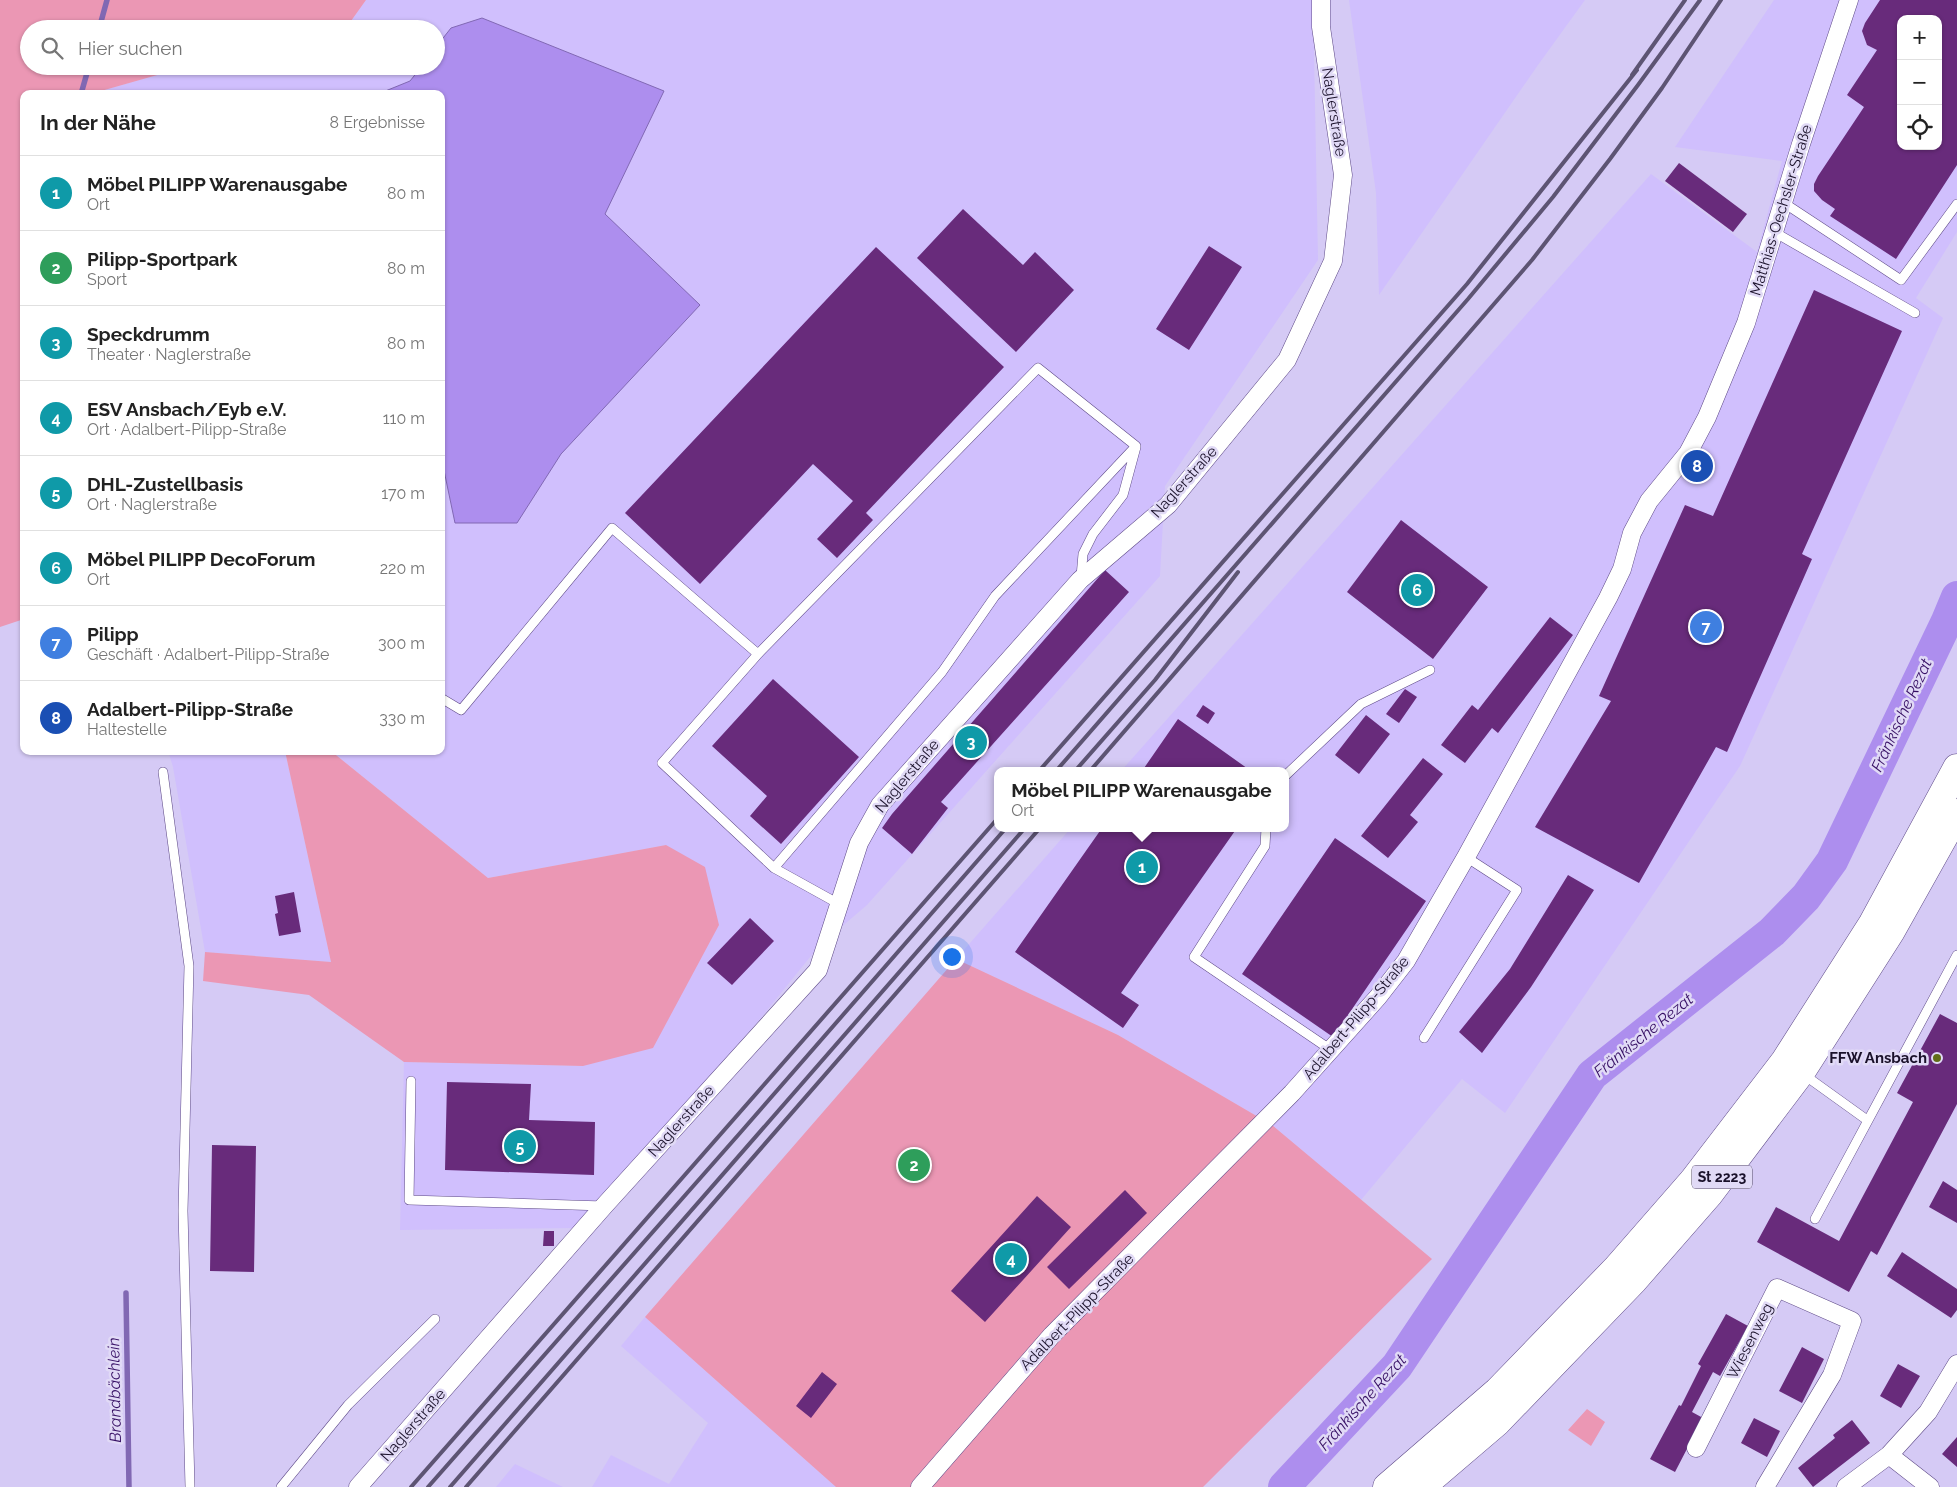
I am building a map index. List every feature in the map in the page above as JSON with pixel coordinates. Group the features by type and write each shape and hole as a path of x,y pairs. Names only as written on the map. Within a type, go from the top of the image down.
{"main road":[{"name":"St 2223","path":"1387,1487 1498,1391 1617,1268 1793,1066 1957,768"},
{"name":"St 2223","path":"1421,1487 1498,1422 1633,1281 1709,1194 1793,1066 1891,931 1957,813"}],"street":[{"name":"Naglerstraße","path":"358,1487 604,1206 818,970 859,843 880,805 1080,580 1168,505 1287,360 1333,262 1343,175 1321,28 1321,0"},
{"name":"Matthias-Oechsler-Straße","path":"1707,417 1746,323 1801,144 1849,0"},
{"name":"Adalbert-Pilipp-Straße","path":"920,1487 1052,1335 1292,1093 1406,961 1466,857 1608,598 1622,569 1632,533 1649,501 1688,454 1707,417"},
{"name":"Wiesenweg","path":"1696,1448 1777,1288 1852,1321 1832,1375 1765,1487"},
{"path":"1846,1487 1889,1455 1928,1412 1957,1364"},
{"path":"1889,1455 1930,1487"}],"lane":[{"path":"1784,203 1901,280 1957,204"},
{"path":"1774,232 1915,313"},
{"path":"839,904 774,868 662,763 758,654 1038,368 1136,446"},
{"path":"1080,580 1083,554 1093,534 1123,495 1136,446"},
{"path":"774,868 942,672 995,596 1136,446"},
{"path":"445,700 461,710 612,528 758,654"},
{"path":"1289,772 1361,704 1430,670"},
{"path":"163,772 189,966 183,1211 190,1487"},
{"path":"1266,832 1265,846 1194,957 1331,1050"},
{"path":"1424,1038 1517,890 1466,857"},
{"path":"1815,1219 1957,955"},
{"path":"1793,1066 1867,1120"},
{"path":"411,1081 409,1200 604,1206"},
{"path":"282,1487 348,1405 435,1319"}],"shaded area":[{"path":"0,0 366,0 352,20 20,20 20,75 157,75 105,90 20,90 20,620 0,627"},
{"path":"366,0 1313,0 1318,260 1165,486 1160,576 867,905 819,946 760,1019 577,1228 400,1230 404,1062 583,1066 666,845 488,878 336,755 445,755 445,90 105,90 157,75 445,75 445,20 352,20"},
{"path":"1349,0 1585,0 1379,295 1376,193"},
{"path":"1774,0 1957,0 1957,232 1916,298 1943,318 1740,766 1505,1113 1462,1079 1361,1200 1272,1125 1118,1035 956,959 1067,832 1289,832 1289,767 1125,767 1651,174 1757,252 1782,161 1675,147"},
{"path":"482,18 664,91 605,214 700,305 561,454 517,523 455,523 445,475 445,90 388,90 410,81 415,75 445,75 445,36 451,28"},
{"path":"169,755 286,755 331,962 205,952 173,767"},
{"path":"286,755 336,755 488,878 666,845 705,867 719,925 653,1048 583,1066 404,1062 309,995 203,981 205,952 331,962"},
{"path":"956,959 1118,1035 1272,1125 1432,1259 1203,1487 836,1487 645,1317"},
{"path":"645,1317 836,1487 592,1487 611,1455 669,1484 708,1423 621,1346"},
{"path":"1587,1409 1605,1422 1591,1446 1568,1430"},
{"path":"515,1464 563,1487 496,1487"}],"building":[{"path":"1880,0 1957,0 1957,165 1896,259 1830,216 1835,209 1822,200 1814,191 1814,184 1818,176 1864,107 1847,95 1877,50 1867,45 1862,31"},
{"path":"1679,163 1747,214 1733,232 1665,181"},
{"path":"963,209 1023,265 1035,252 1074,290 1016,352 917,258"},
{"path":"1209,246 1242,267 1189,350 1156,329"},
{"path":"876,247 1004,367 866,513 873,520 837,558 817,539 853,501 813,464 700,584 625,513"},
{"path":"1814,290 1902,331 1802,554 1812,559 1727,752 1716,747 1639,883 1535,827 1611,701 1599,696 1685,505 1713,516"},
{"path":"1401,520 1488,587 1433,659 1347,592"},
{"path":"1105,570 1129,592 941,802 948,808 912,854 882,828 892,814"},
{"path":"1550,617 1573,635 1498,733 1492,728 1465,763 1441,745 1472,705 1478,710"},
{"path":"773,679 859,757 781,844 750,816 767,796 712,746"},
{"path":"1405,689 1417,697 1399,723 1386,714"},
{"path":"1203,705 1215,713 1208,724 1196,716"},
{"path":"1366,715 1390,734 1359,774 1335,755"},
{"path":"1178,719 1245,767 1145,767"},
{"path":"1423,758 1443,774 1410,815 1418,822 1388,858 1361,836"},
{"path":"1099,832 1234,832 1121,993 1139,1005 1123,1028 1015,952"},
{"path":"1335,838 1426,901 1333,1037 1242,974"},
{"path":"1568,875 1594,890 1531,987 1482,1053 1459,1032 1510,969"},
{"path":"294,892 301,932 279,936 275,914 278,913 275,896"},
{"path":"750,918 774,941 732,985 707,963"},
{"path":"1940,1014 1957,1023 1957,1104 1877,1255 1871,1251 1849,1292 1757,1242 1776,1207 1839,1241 1913,1102 1897,1093"},
{"path":"447,1082 531,1084 529,1120 595,1122 594,1175 445,1170"},
{"path":"212,1145 256,1146 254,1272 210,1271"},
{"path":"1943,1181 1957,1190 1957,1223 1929,1207"},
{"path":"1125,1190 1147,1213 1069,1289 1047,1267"},
{"path":"1037,1196 1071,1227 985,1322 951,1291"},
{"path":"544,1231 554,1231 554,1246 543,1246"},
{"path":"1902,1252 1957,1289 1957,1310 1951,1318 1887,1276"},
{"path":"1726,1314 1748,1326 1720,1376 1713,1372 1692,1412 1703,1418 1675,1472 1650,1459 1679,1405 1681,1406 1701,1366 1698,1364"},
{"path":"1802,1347 1824,1359 1802,1403 1779,1391"},
{"path":"1898,1364 1920,1376 1901,1408 1880,1396"},
{"path":"822,1372 837,1384 811,1418 796,1406"},
{"path":"1754,1418 1780,1431 1767,1457 1741,1443"},
{"path":"1852,1420 1870,1443 1813,1487 1798,1468 1835,1438 1833,1435"},
{"path":"1957,1437 1957,1467 1942,1454"}],"waterway":[{"name":"Brandbächlein","path":"101,20 107,0"},
{"name":"Brandbächlein","path":"82,90 86,75"},
{"name":"Fränkische Rezat","path":"1284,1487 1397,1366 1592,1075 1772,932 1806,897 1832,861 1957,597"},
{"name":"Brandbächlein","path":"126,1293 129,1487"}],"railway":[{"path":"1632,75 1685,0"},
{"path":"1059,767 1468,299 1553,197 1700,0"},
{"path":"1093,767 1532,260 1662,88 1721,0"},
{"path":"1043,767 1467,284 1637,70"},
{"path":"1079,767 1155,680 1238,572"},
{"path":"411,1487 994,823"},
{"path":"428,1487 1003,832"},
{"path":"450,1487 1022,832"},
{"path":"466,1487 1037,832"}],"place":[{"name":"Adalbert-Pilipp-Straße","path":"1697,466"},
{"name":"Möbel PILIPP DecoForum","path":"1417,590"},
{"name":"Pilipp","path":"1706,627"},
{"name":"Speckdrumm","path":"971,742"},
{"name":"Möbel PILIPP Warenausgabe","path":"1142,867"},
{"name":"FFW Ansbach","path":"1937,1058"},
{"name":"DHL-Zustellbasis","path":"520,1146"},
{"name":"Pilipp-Sportpark","path":"914,1165"},
{"name":"ESV Ansbach/Eyb e.V.","path":"1011,1259"}]}
